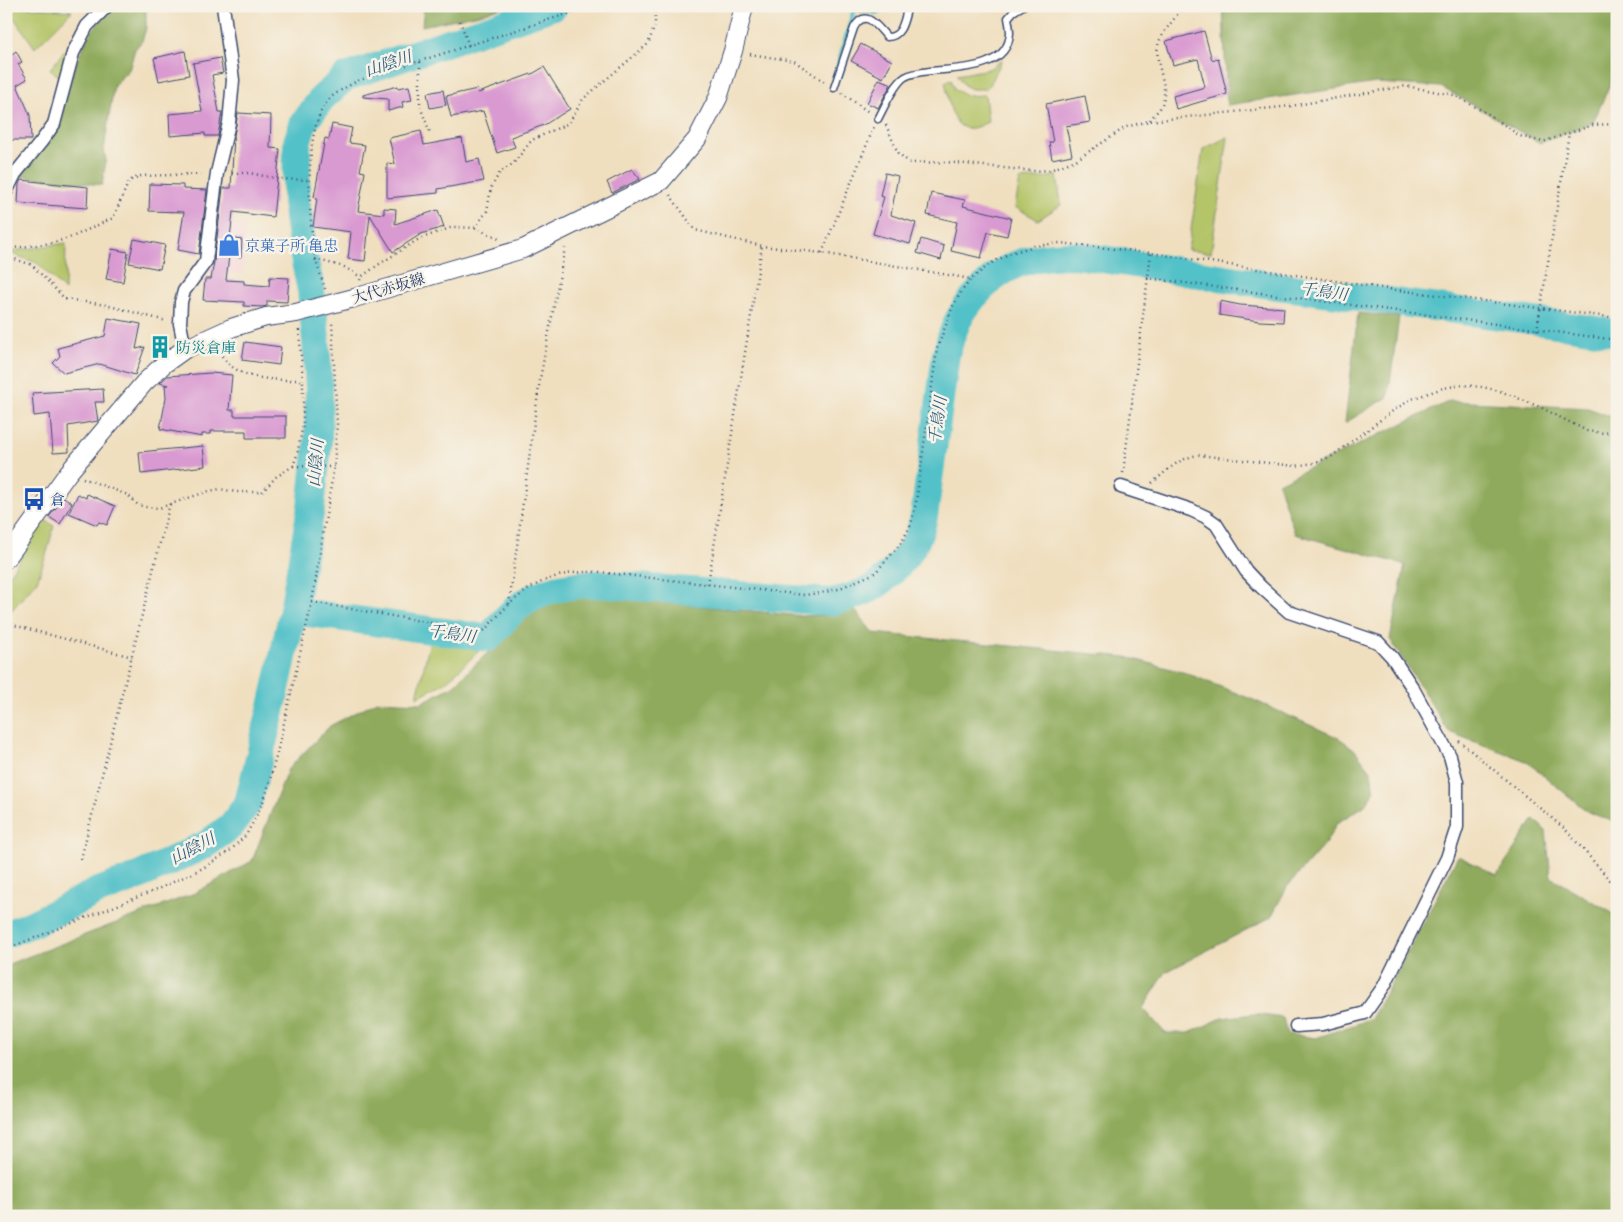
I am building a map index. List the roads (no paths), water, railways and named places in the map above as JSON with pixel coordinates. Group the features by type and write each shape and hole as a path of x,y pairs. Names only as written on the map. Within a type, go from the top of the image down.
{"main road":[{"name":"大代赤坂線","path":"6,559 68,473 144,384 164,364 184,349 231,328 266,317 298,313 523,249 661,181 697,139 718,98 733,52 744,6"}],"street":[{"path":"6,192 15,174 54,124 73,53 86,26 107,6"},
{"path":"184,349 180,324 181,302 184,291 206,261 217,173 228,123 233,80 224,6"},
{"path":"1121,487 1191,510 1216,524 1246,571 1289,612 1378,642 1392,657 1412,687 1450,756 1457,782 1457,827 1447,858 1384,986 1365,1013 1323,1024 1296,1026"}],"lane":[{"path":"834,88 858,21 863,18 869,19 888,37 894,37 901,28 908,6"},
{"path":"878,119 899,83 904,78 920,73 980,65 999,57 1010,35 1008,18 1013,12 1023,6"}],"waterway":[{"name":"山陰川","path":"6,934 32,924 96,892 132,879 205,845 231,826 248,803 293,611 311,508 318,444 319,389 316,340 311,290 303,252 296,202 297,142 303,124 322,98 346,77 554,6"},
{"path":"835,76 854,9 878,13"},
{"name":"千鳥川","path":"293,611 488,638 509,615 529,600 550,590 574,585 598,584 831,602 872,588 899,565 915,543 920,531 924,517 946,354 958,320 973,298 992,279 1014,265 1038,258 1076,255 1270,285 1617,333"}],"place":[{"name":"京菓子所 亀忠","path":"229,245"},
{"name":"防災倉庫","path":"160,347"},
{"name":"倉","path":"34,499"}]}
